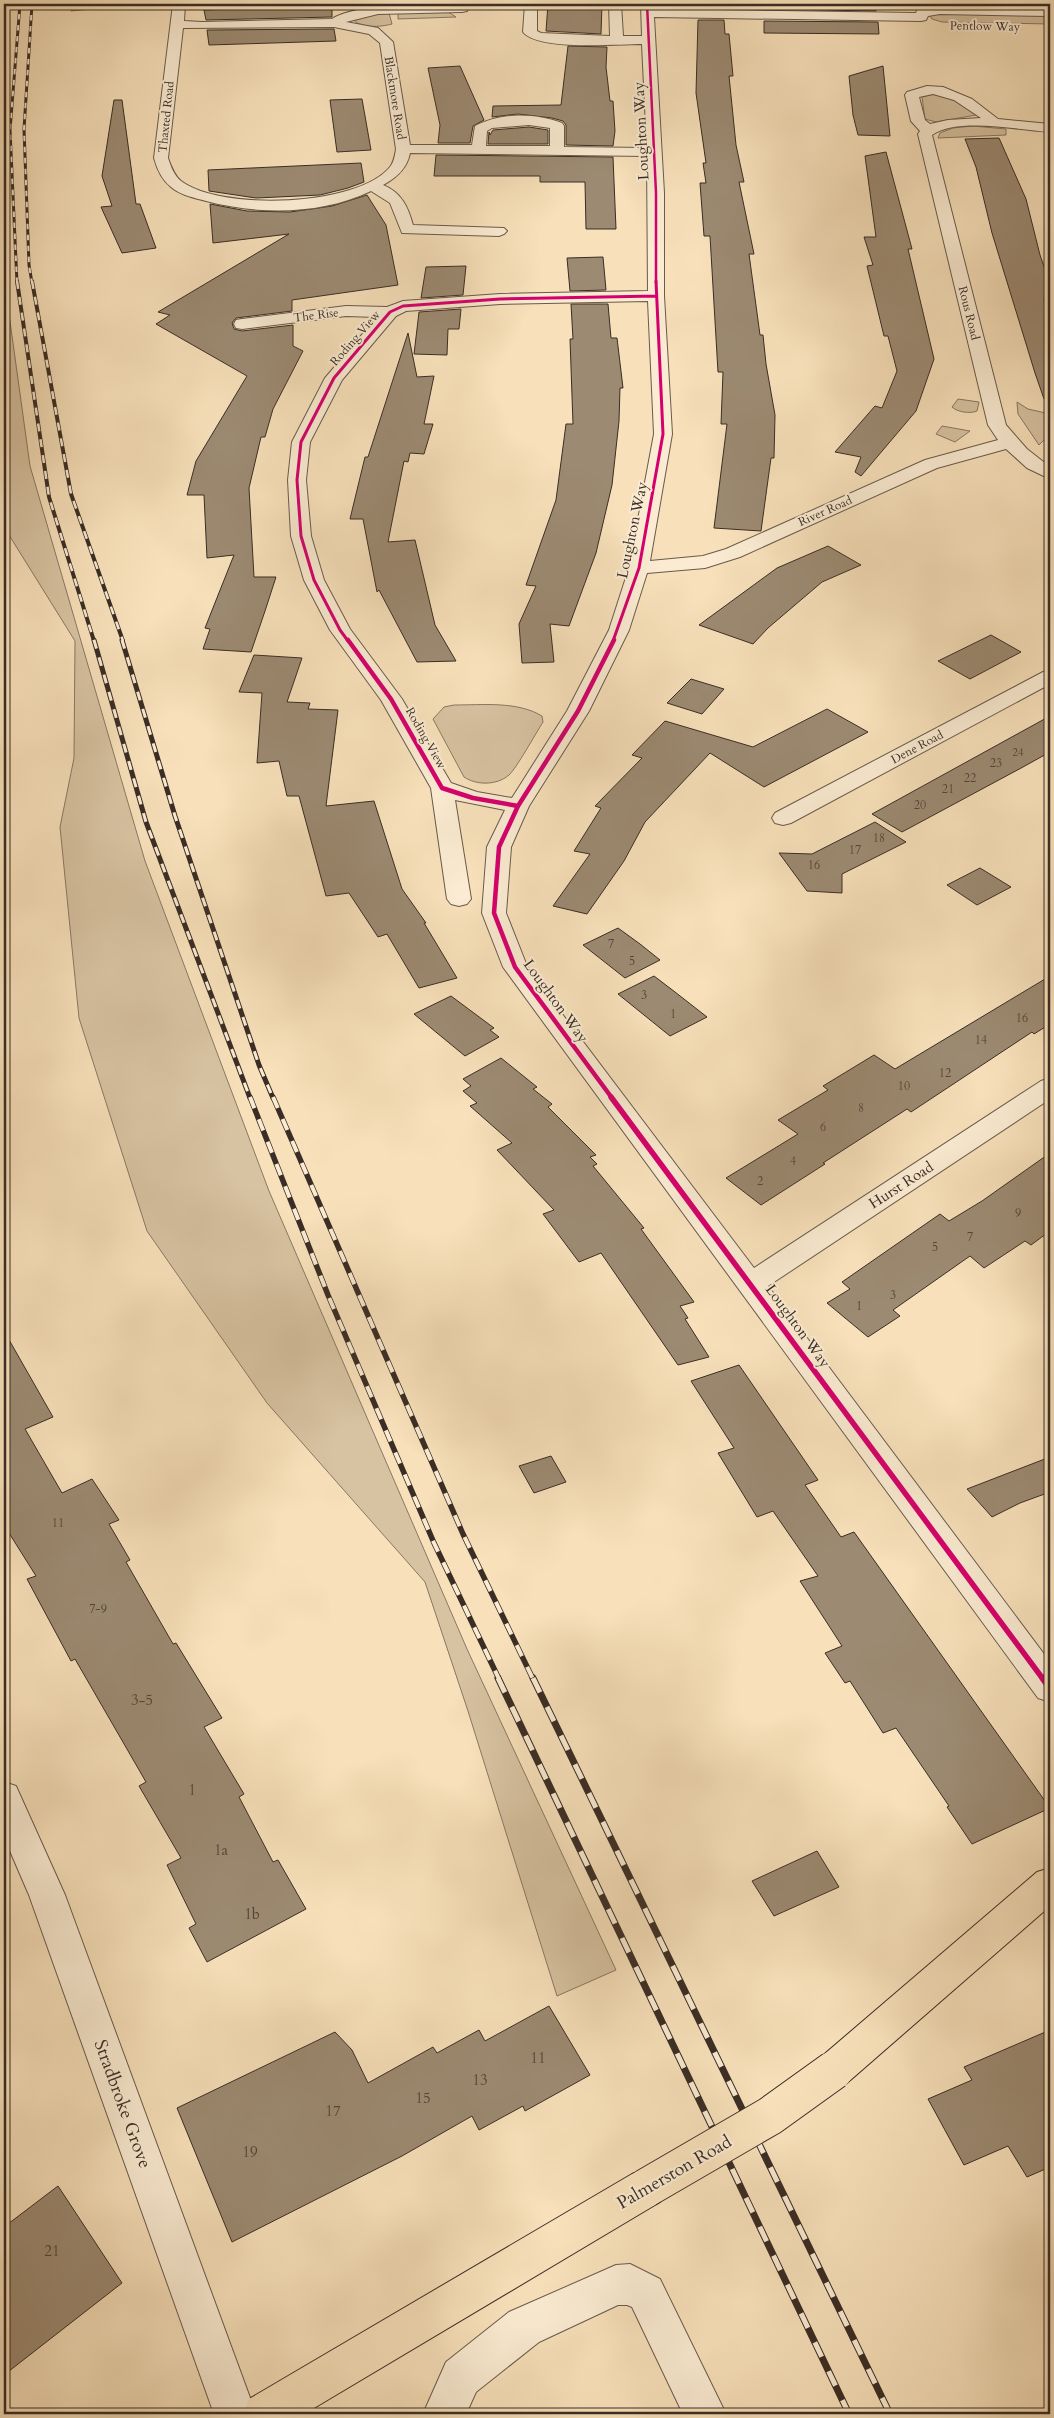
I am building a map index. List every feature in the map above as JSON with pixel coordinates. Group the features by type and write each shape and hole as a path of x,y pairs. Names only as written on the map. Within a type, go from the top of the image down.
{"main road":[{"name":"Palmerston Road","path":"264,2414 770,2116 834,2070 1050,1884"}],"street":[{"name":"Thaxted Road","path":"179,4 161,158 166,172 178,185 204,195 260,206 294,206 353,194 372,186 389,176 400,164 403,149"},
{"path":"531,4 530,32 536,36 649,40"},
{"path":"615,4 617,39"},
{"path":"334,23 345,15 364,11 462,8"},
{"name":"Pentlow Way","path":"648,8 772,9 921,18 938,24"},
{"name":"Loughton Way","path":"648,8 654,152 656,296 663,434 639,568 619,630 593,683 518,806 499,847 494,913 515,968 1050,1688"},
{"name":"Pentlow Way","path":"921,18 922,13 940,10 1050,12"},
{"name":"Blackmore Road","path":"176,24 202,26 334,23 373,31 386,42 403,149 654,152"},
{"path":"994,124 985,114 948,92 936,90 912,95 918,120 928,130 944,124 968,122 994,124 1050,128"},
{"path":"479,151 480,129 486,124 529,121 550,122 557,126 557,152"},
{"name":"Rous Road","path":"928,130 925,134 925,140 998,426 1008,443 1024,459 1050,474"},
{"path":"372,186 387,191 395,197 400,205 407,230 499,231"},
{"name":"Roding View","path":"518,806 473,798 442,788 420,746 391,699 340,630 314,580 301,536 297,480 301,442 334,378 390,312 403,306 518,298 656,296"},
{"name":"The Rise","path":"242,324 346,311 390,312"},
{"name":"River Road","path":"639,568 705,562 733,553 931,464 1008,443"},
{"name":"Dene Road","path":"783,818 1050,676"},
{"path":"442,788 459,899"},
{"name":"Hurst Road","path":"751,1284 1050,1087"},
{"name":"Stradbroke Grove","path":"4,1798 47,1895 235,2414"},
{"path":"444,2414 461,2377 524,2327 616,2285 630,2284 646,2293 705,2414"}],"shaded area":[{"path":"74,4 141,4 71,11"},
{"path":"398,11 448,12 456,17 398,19"},
{"path":"389,13 392,24 382,26 365,26 355,22 352,18 358,15"},
{"path":"940,13 1050,14 1050,24 942,22 932,19 930,16"},
{"path":"934,94 947,96 976,115 936,122 925,119 922,97"},
{"path":"973,126 1006,129 1006,135 938,138 940,133 953,128"},
{"path":"4,278 30,466 145,861 269,1191 467,1649 616,1970 557,1996 468,1711 425,1582 267,1403 147,1231 79,1018 60,827 74,758 75,641 4,527"},
{"path":"958,399 979,402 977,411 967,412 954,409 952,407"},
{"path":"1017,402 1028,409 1050,414 1050,434 1039,445 1018,414"},
{"path":"942,426 970,431 955,442 936,434"},
{"path":"454,705 499,705 522,708 542,716 543,722 509,775 492,783 474,782 464,777 433,719 444,707"}],"building":[{"path":"548,4 602,4 601,34 546,31"},
{"path":"764,4 876,4 876,11 764,9"},
{"path":"332,5 332,17 206,20 204,10"},
{"path":"698,20 724,20 725,34 729,34 733,76 729,76 736,145 744,182 739,182 754,254 749,254 760,335 763,335 775,415 774,458 771,458 761,531 714,528 727,424 721,424 723,372 718,372 710,236 704,236 700,183 706,183 703,163 706,163 696,93"},
{"path":"764,21 878,22 879,34 764,33"},
{"path":"334,29 336,41 209,45 207,30"},
{"path":"568,46 607,47 606,67 610,101 613,101 615,131 613,146 566,145 566,125 563,121 552,118 518,114 492,117 493,106 561,105"},
{"path":"460,66 484,120 473,126 470,143 438,143 440,125 428,68"},
{"path":"883,66 890,136 858,135 853,115 849,76"},
{"path":"362,99 371,150 337,152 330,100"},
{"path":"114,100 122,100 136,204 140,204 156,248 122,253 101,207 112,206 102,176"},
{"path":"529,127 548,130 548,144 488,144 489,132 490,135 493,130"},
{"path":"999,138 1026,199 1040,255 1050,284 1050,299 1044,299 1050,322 1050,398 1044,399 1035,373 992,233 976,167 965,139"},
{"path":"886,152 912,249 908,249 934,359 916,411 861,476 855,472 861,457 835,452 875,406 882,408 897,371 888,336 884,336 867,266 873,265 864,237 876,237 865,156"},
{"path":"436,155 613,157 616,229 586,229 585,182 540,182 540,176 434,176"},
{"path":"361,163 364,182 320,195 256,198 209,191 208,170"},
{"path":"367,195 386,225 398,285 292,300 292,311 236,318 232,323 234,329 242,331 293,325 293,346 303,351 273,409 265,437 261,437 249,488 254,577 276,577 265,611 251,652 203,649 210,629 205,628 234,555 207,558 204,495 187,495 196,461 247,376 156,324 170,315 158,312 289,234 213,243 210,204 247,211 290,212 332,206"},
{"path":"603,257 606,290 570,291 567,258"},
{"path":"466,266 463,295 421,298 426,267"},
{"path":"571,304 608,304 611,338 617,338 623,388 620,388 619,421 612,485 596,553 569,626 550,624 554,662 522,663 519,624 536,586 526,585 556,500 566,424 573,424 570,339 573,339"},
{"path":"461,309 459,329 448,329 447,355 414,354 419,312"},
{"path":"408,333 417,377 434,376 424,424 433,424 424,454 410,453 408,462 404,461 388,542 415,540 435,625 456,661 417,662 379,590 377,592 363,519 350,519 365,457 368,457"},
{"path":"828,546 861,565 822,582 768,628 753,644 699,625 777,568"},
{"path":"991,635 1021,652 970,679 938,661"},
{"path":"254,655 302,658 287,702 310,703 308,709 338,710 326,806 374,801 402,889 426,923 424,923 457,978 419,988 387,934 378,937 349,893 326,896 299,796 287,796 279,761 257,763 262,693 239,692"},
{"path":"691,679 724,689 702,714 667,703"},
{"path":"827,709 868,732 764,787 710,753 645,822 624,861 587,914 553,906 590,854 574,851 601,808 595,806 642,758 632,755 665,721 753,747"},
{"path":"1050,716 1050,752 1023,767 902,832 872,814"},
{"path":"875,822 906,842 842,874 842,893 807,891 779,853 812,854"},
{"path":"980,868 1011,887 977,905 947,885"},
{"path":"618,928 660,960 625,978 583,945"},
{"path":"654,976 707,1017 670,1036 618,994"},
{"path":"1050,976 1050,1024 1034,1034 1032,1032 911,1112 907,1109 761,1205 726,1178 798,1134 778,1120 828,1090 823,1086 874,1055 895,1069"},
{"path":"451,996 494,1028 490,1030 499,1037 465,1056 414,1014"},
{"path":"501,1058 537,1087 533,1089 552,1104 548,1107 596,1155 590,1157 597,1164 593,1166 644,1228 641,1229 694,1302 680,1306 688,1318 685,1319 709,1357 678,1365 601,1253 579,1262 543,1214 554,1210 497,1150 512,1143 470,1106 477,1103 463,1091 471,1086 463,1079"},
{"path":"1050,1153 1050,1231 1031,1245 1025,1241 984,1268 970,1256 893,1310 900,1316 868,1337 827,1303 850,1289 842,1282 940,1214 949,1221 982,1201"},
{"path":"4,1331 53,1417 25,1429 62,1493 92,1479 119,1520 109,1524 130,1560 126,1562 173,1644 176,1643 222,1718 204,1727 244,1794 239,1797 273,1862 278,1860 306,1909 207,1962 189,1928 196,1924 167,1865 181,1858 139,1786 146,1782 75,1659 71,1661 27,1579 36,1576 4,1525"},
{"path":"739,1365 818,1480 805,1485 841,1537 854,1532 1050,1808 972,1844 947,1807 949,1806 896,1728 883,1733 850,1681 845,1683 825,1653 842,1646 800,1581 818,1576 773,1511 757,1517 718,1453 734,1448 691,1381"},
{"path":"551,1456 566,1482 534,1493 519,1466"},
{"path":"1050,1457 1050,1492 1020,1503 992,1517 967,1489"},
{"path":"817,1851 839,1887 774,1916 752,1881"},
{"path":"549,2006 590,2075 525,2111 523,2106 479,2130 472,2116 402,2156 232,2242 177,2108 335,2032 352,2050 368,2083 433,2047 437,2053 479,2030 485,2041"},
{"path":"1050,2030 1050,2167 1027,2177 1008,2146 964,2165 928,2099 972,2080 964,2067"},
{"path":"58,2186 122,2283 4,2375 4,2227"}],"railway":[{"path":"17,283 10,130 20,4"},
{"path":"32,4 24,129 29,265 32,283"},
{"path":"17,281 49,497 94,641"},
{"path":"32,281 71,494 123,641"},
{"path":"94,640 146,822 250,1098"},
{"path":"122,640 175,816 259,1065 273,1098"},
{"path":"250,1097 328,1295 434,1543 499,1679"},
{"path":"273,1097 463,1534 533,1679"},
{"path":"498,1678 849,2414"},
{"path":"533,1678 890,2414"}],"cycle path":[{"path":"647,4 656,193 656,296 663,434 639,568 619,630 578,711 518,806 499,847 494,913 515,967 535,996 1050,1688"},
{"path":"518,806 473,798 442,788 391,699 340,630 314,580 301,536 297,480 301,442 334,378 390,312 403,306 500,299 656,296"}]}
